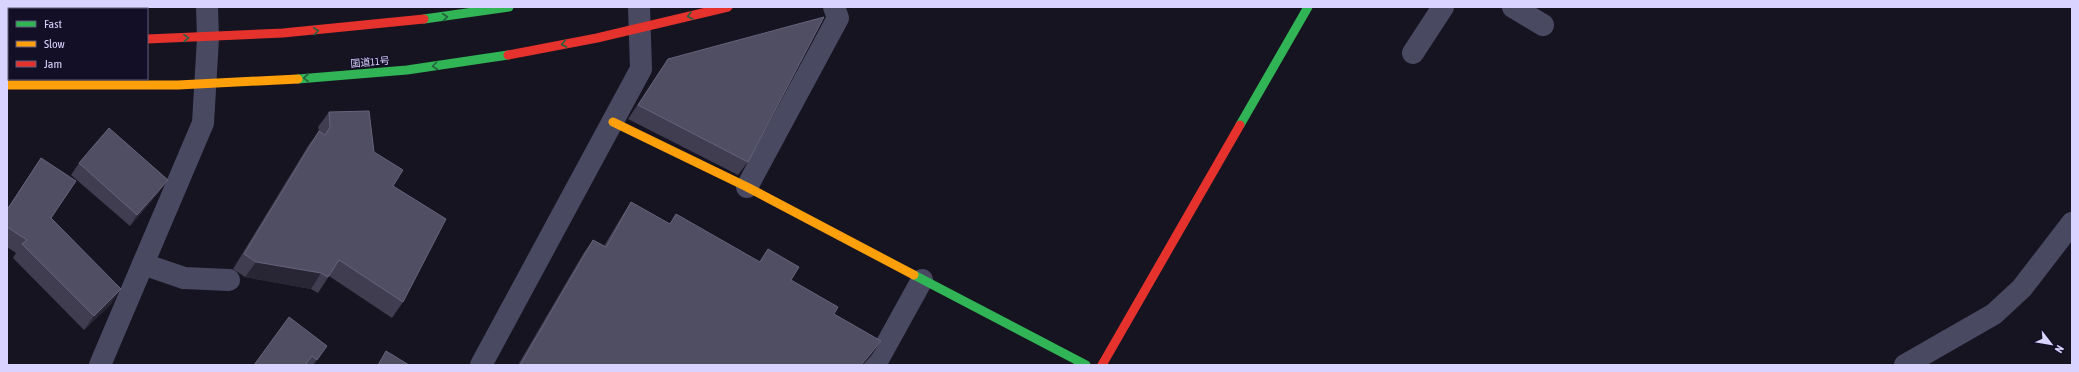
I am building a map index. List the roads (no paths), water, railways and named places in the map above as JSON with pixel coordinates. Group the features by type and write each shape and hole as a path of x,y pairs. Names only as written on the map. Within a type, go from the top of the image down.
{"main road":[{"path":"148,39 208,38 284,34 464,14 509,7"},
{"name":"国道11号","path":"7,85 111,86 206,83 365,74 464,62 640,28 728,7"},
{"path":"1102,365 1308,7"},
{"path":"613,122 747,187 1086,365"}],"street":[{"path":"100,365 203,123 208,38 207,7"},
{"path":"481,365 613,122 640,69 639,7"},
{"path":"747,187 838,18 834,7"},
{"path":"1413,53 1443,7"},
{"path":"1513,7 1542,25"},
{"path":"1905,365 1994,314 2022,288 2068,231"},
{"path":"143,264 184,278 229,280"},
{"path":"875,365 922,280"}]}
